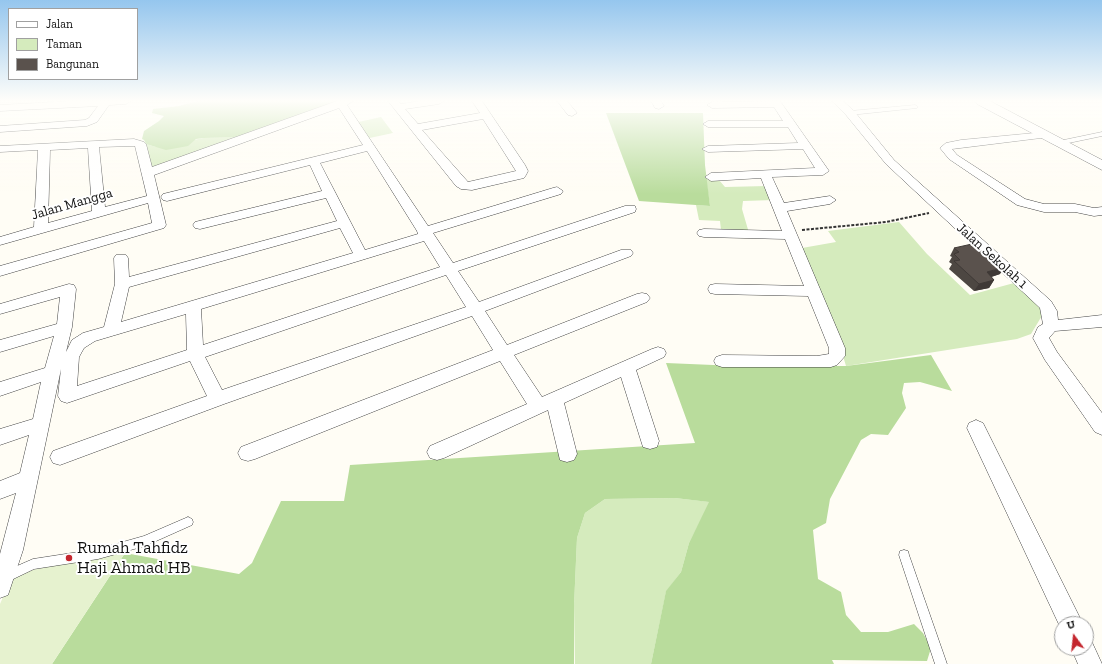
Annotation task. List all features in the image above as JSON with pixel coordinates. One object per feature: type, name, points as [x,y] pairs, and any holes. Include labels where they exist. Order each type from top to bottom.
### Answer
[{"type":"street","points":[[148,173],[261,132]]},
{"type":"street","points":[[361,132],[449,270],[505,352],[546,403],[567,454]]},
{"type":"street","points":[[418,132],[460,183],[465,186],[482,184],[520,174],[522,171],[497,132]]},
{"type":"street","points":[[711,177],[823,171],[796,132]]},
{"type":"street","name":"Jalan Sekolah 1","points":[[865,132],[890,162],[1046,305],[1049,311],[1051,326]]},
{"type":"street","points":[[1038,132],[1102,166]]},
{"type":"street","points":[[1045,136],[961,143],[946,148],[953,157],[1021,202],[1044,208],[1075,208],[1094,212],[1102,211]]},
{"type":"street","points":[[0,149],[134,142],[140,144],[148,173],[160,198],[159,225],[0,271]]},
{"type":"street","points":[[93,144],[99,213]]},
{"type":"street","points":[[708,149],[805,146]]},
{"type":"street","points":[[41,230],[44,147]]},
{"type":"street","name":"Jalan Mangga","points":[[0,241],[99,213],[370,147]]},
{"type":"street","points":[[313,160],[362,256]]},
{"type":"street","points":[[722,360],[831,361],[837,356],[837,348],[766,174]]},
{"type":"street","points":[[557,191],[362,256],[89,337],[78,344],[71,357],[67,396],[630,209]]},
{"type":"street","points":[[200,225],[330,193]]},
{"type":"street","points":[[779,208],[830,200]]},
{"type":"street","points":[[122,284],[345,223]]},
{"type":"street","points":[[704,233],[789,233]]},
{"type":"street","points":[[60,457],[218,399],[476,309],[626,253]]},
{"type":"street","points":[[111,330],[122,284],[121,258]]},
{"type":"street","points":[[0,309],[69,289],[64,327],[52,372],[29,479],[6,552],[1,583]]},
{"type":"street","points":[[715,289],[814,291]]},
{"type":"street","points":[[248,453],[642,298]]},
{"type":"street","points":[[192,307],[195,354],[218,399]]},
{"type":"street","points":[[1102,321],[1051,326],[1044,331],[1041,338],[1051,356],[1102,427]]},
{"type":"street","points":[[0,346],[64,327]]},
{"type":"street","points":[[437,452],[658,353]]},
{"type":"street","points":[[626,367],[650,441]]},
{"type":"street","points":[[0,389],[52,372]]},
{"type":"street","points":[[0,437],[41,424]]},
{"type":"street","points":[[976,428],[1067,616]]},
{"type":"street","points":[[0,490],[29,479]]},
{"type":"lane","points":[[1059,143],[1102,134]]},
{"type":"lane","points":[[1,583],[33,564],[98,554],[145,541],[188,522]]},
{"type":"lane","points":[[904,555],[942,664]]},
{"type":"path","points":[[789,233],[886,222],[942,211]]},
{"type":"green space","points":[[144,132],[258,132],[244,137],[196,139],[188,146],[166,150],[146,144],[142,139]]},
{"type":"green space","points":[[360,132],[393,133],[365,139]]},
{"type":"green space","points":[[613,132],[704,132],[705,165],[710,206],[639,201]]},
{"type":"green space","points":[[244,137],[153,170],[146,144],[156,147],[204,138]]},
{"type":"green space","points":[[706,179],[719,180],[725,187],[766,186],[773,200],[743,201],[742,209],[749,233],[721,230],[720,221],[699,220],[696,205],[710,206]]},
{"type":"green space","points":[[899,222],[927,254],[970,295],[1014,283],[1042,307],[1043,314],[1031,334],[1017,339],[846,366],[833,322],[802,248],[836,242],[828,231]]},
{"type":"green space","points":[[931,355],[952,391],[920,382],[904,383],[902,393],[906,408],[888,435],[871,434],[861,440],[830,499],[826,523],[813,530],[818,579],[841,592],[846,615],[861,632],[888,632],[914,624],[923,633],[931,648],[927,661],[832,660],[834,664],[651,664],[666,591],[681,572],[689,543],[709,502],[675,498],[605,499],[585,513],[577,538],[574,606],[574,664],[52,664],[125,553],[239,574],[252,563],[281,501],[344,501],[350,465],[695,443],[666,363],[737,366],[846,366]]},
{"type":"green space","points":[[675,498],[710,502],[689,543],[681,572],[666,592],[651,664],[575,664],[574,606],[577,538],[585,513],[605,499]]},
{"type":"green space","points":[[120,551],[125,553],[52,664],[0,664],[0,604],[10,581],[14,577],[28,571]]},
{"type":"building","points":[[972,244],[1005,267],[987,272],[994,280],[979,284],[954,261],[960,260],[954,254],[959,252],[954,248]]},
{"type":"place","name":"Rumah Tahfidz Haji Ahmad HB","points":[[69,558]]}]
